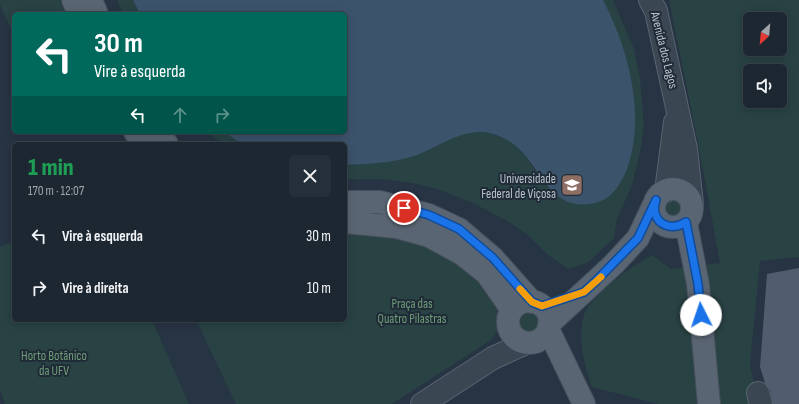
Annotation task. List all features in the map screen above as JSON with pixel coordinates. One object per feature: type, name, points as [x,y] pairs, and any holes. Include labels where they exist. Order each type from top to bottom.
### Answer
[{"type":"main road","points":[[73,0],[78,12]]},
{"type":"main road","points":[[91,0],[96,12]]},
{"type":"main road","points":[[689,213],[675,227],[663,224],[656,216],[655,205],[661,195],[677,190],[682,192],[690,199],[689,213],[698,284],[709,404]]},
{"type":"main road","points":[[533,323],[584,292],[614,264],[638,238],[661,195]]},
{"type":"main road","points":[[347,202],[380,202],[429,215],[459,229],[493,258],[533,323],[574,383],[584,404]]},
{"type":"main road","points":[[347,222],[396,227],[429,236],[462,254],[487,274],[533,323]]},
{"type":"main road","points":[[638,238],[663,224]]},
{"type":"street","name":"Avenida dos Lagos","points":[[650,0],[656,11],[677,101],[686,149],[689,213]]},
{"type":"street","name":"Avenida dos Lagos","points":[[661,195],[677,101]]},
{"type":"street","points":[[422,404],[493,358],[533,323]]},
{"type":"green space","points":[[0,0],[60,0],[65,12],[12,12],[12,32],[0,5]]},
{"type":"green space","points":[[117,0],[133,0],[139,12],[122,12]]},
{"type":"green space","points":[[603,0],[613,0],[634,49],[640,79],[644,126],[641,148],[632,185],[617,219],[614,238],[589,262],[568,269],[548,255],[529,236],[509,222],[473,203],[437,189],[412,183],[384,179],[347,179],[347,165],[380,162],[422,153],[455,137],[476,132],[499,136],[513,143],[524,153],[535,171],[632,83],[625,55]]},
{"type":"green space","points":[[669,0],[799,0],[799,257],[760,261],[750,364],[758,404],[658,404],[592,387],[582,352],[582,324],[584,315],[588,308],[603,290],[635,265],[652,255],[671,269],[720,263],[695,127]]},
{"type":"green space","points":[[209,134],[227,134],[239,142],[220,142]]},
{"type":"green space","points":[[669,199],[677,199],[683,205],[683,213],[677,219],[669,219],[663,213],[663,205]]},
{"type":"green space","name":"Praça das Quatro Pilastras","points":[[347,231],[385,234],[439,249],[474,272],[497,307],[500,320],[497,332],[491,340],[392,404],[236,404],[197,322],[347,322]]},
{"type":"green space","name":"Horto Botânico da UFV","points":[[12,242],[12,322],[153,322],[189,404],[5,404],[0,389],[0,247]]},
{"type":"green space","points":[[537,307],[545,315],[541,336],[536,339],[519,338],[512,327],[516,312],[519,308]]},
{"type":"water","points":[[133,0],[603,0],[620,40],[632,83],[635,105],[635,127],[627,169],[619,185],[606,198],[595,203],[581,204],[570,203],[560,198],[552,191],[520,150],[505,139],[488,133],[473,132],[465,134],[408,158],[381,163],[354,165],[347,165],[347,142],[239,142],[227,134],[347,134],[347,12],[139,12]]},
{"type":"building","points":[[799,268],[799,404],[773,404],[770,390],[765,383],[760,367],[767,274]]},
{"type":"slow traffic","points":[[520,289],[532,302],[542,306],[584,292],[601,277]]},
{"type":"place","name":"Universidade Federal de Viçosa","points":[[572,185]]},
{"type":"route","points":[[404,208],[429,215],[459,229],[493,258],[532,302],[542,306],[584,292],[596,281],[638,238],[656,200],[656,216],[663,224],[669,227],[675,227],[681,226],[686,222],[698,284],[701,315]]}]
